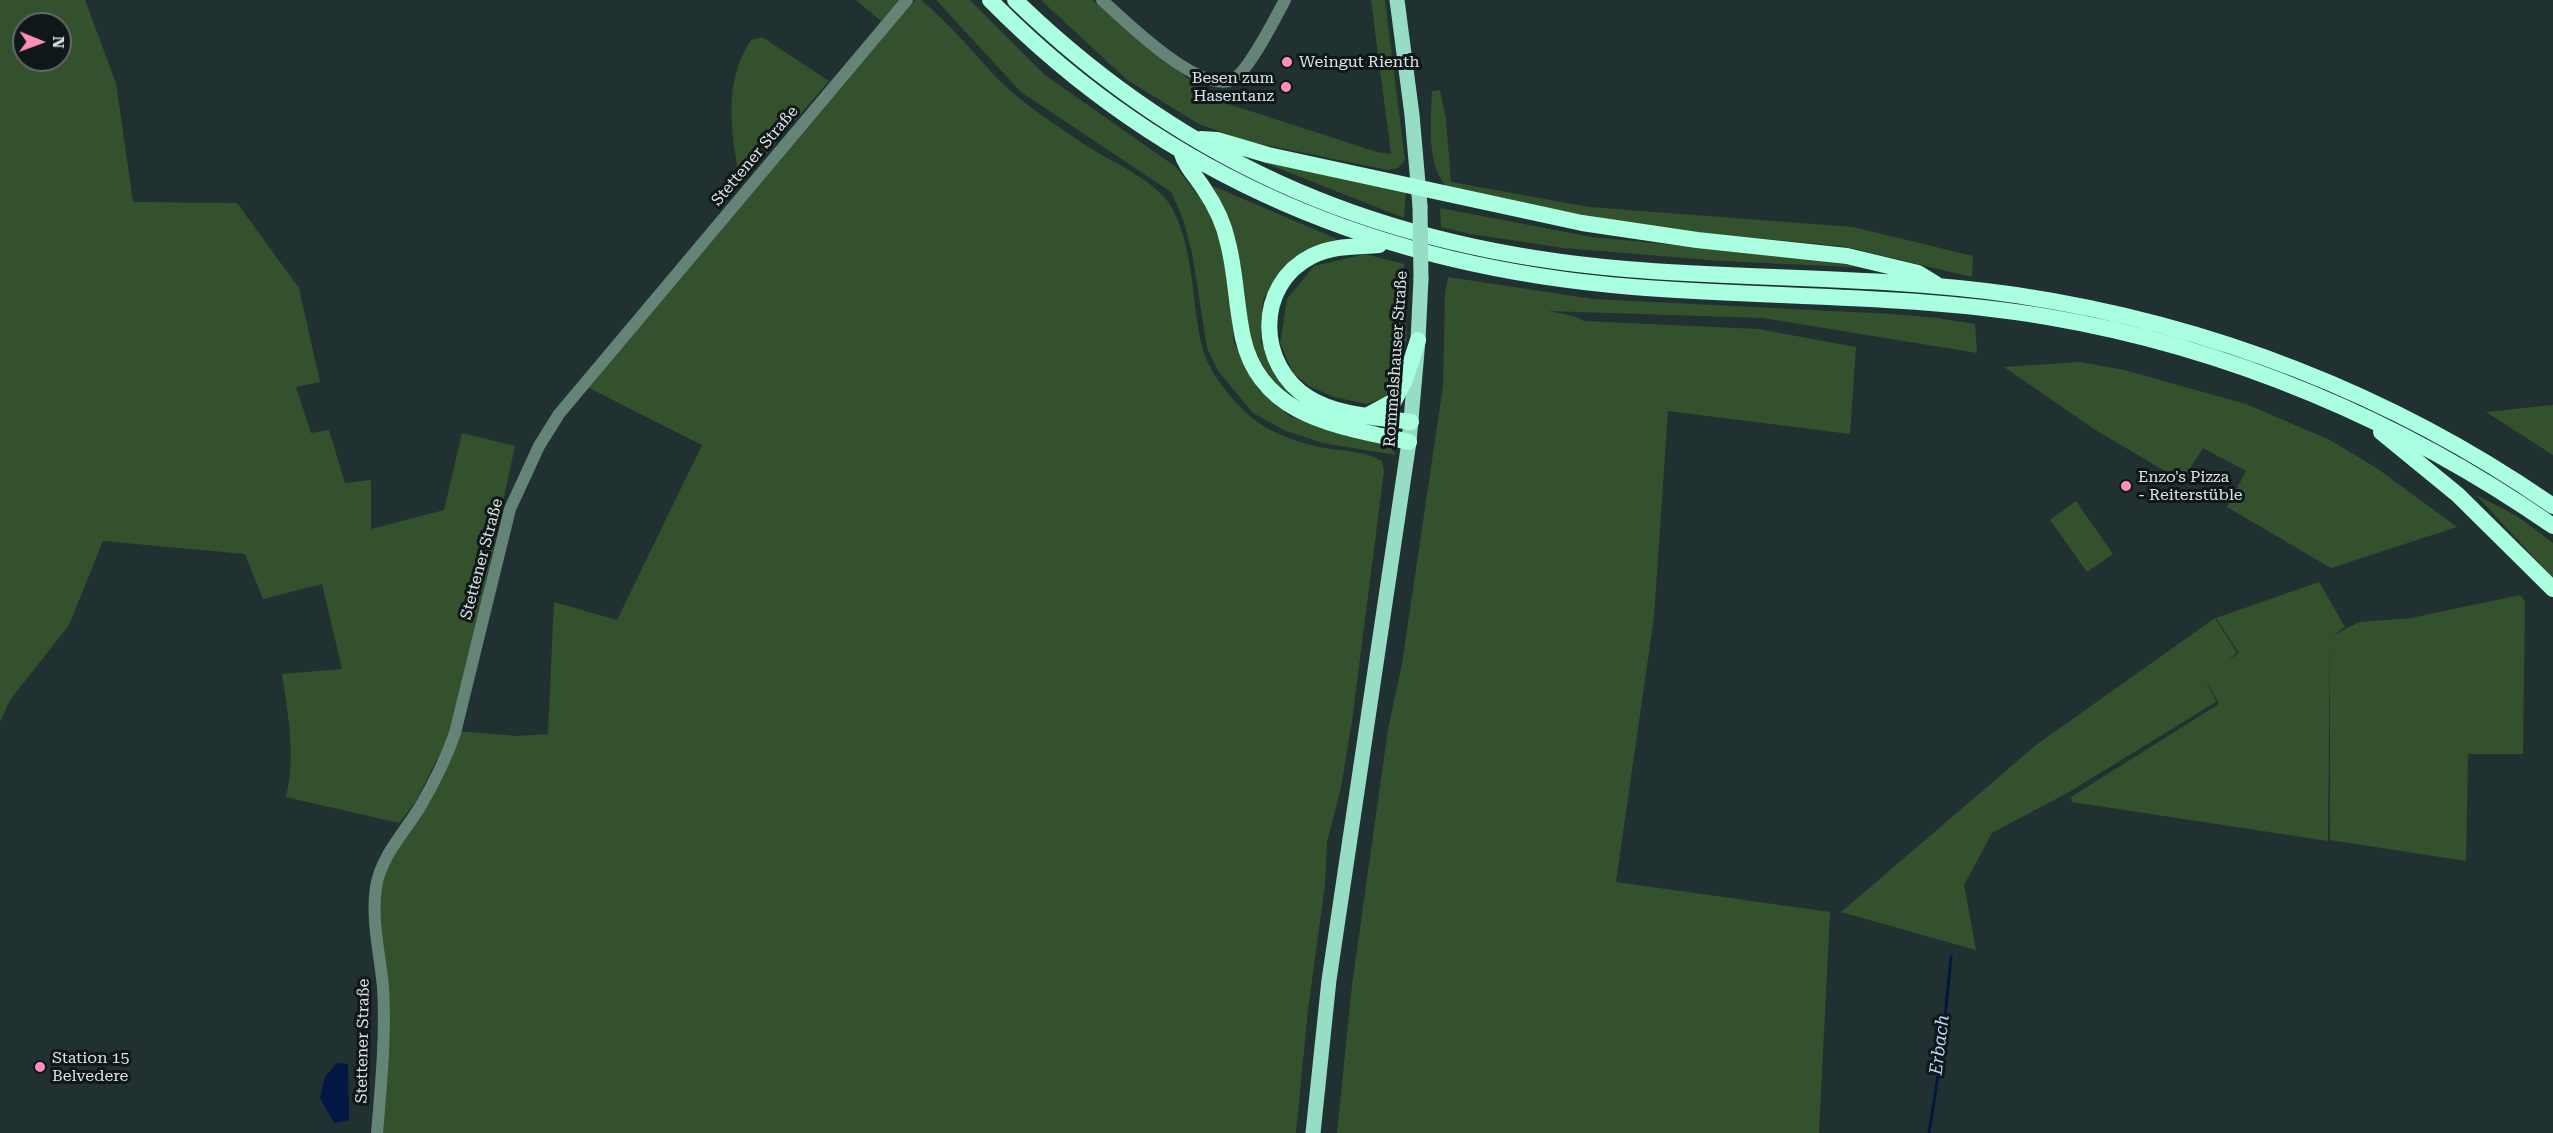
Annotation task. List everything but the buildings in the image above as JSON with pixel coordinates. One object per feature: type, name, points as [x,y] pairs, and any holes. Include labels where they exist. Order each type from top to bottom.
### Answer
[{"type":"highway","points":[[990,0],[1059,64],[1110,103],[1181,151],[1286,206],[1336,226],[1392,244],[1477,266],[1578,282],[1660,289],[1908,301],[2055,318],[2144,337],[2232,363],[2310,392],[2357,413],[2457,465],[2553,526]]},
{"type":"highway","points":[[1015,0],[1095,71],[1193,139],[1265,177],[1342,210],[1409,232],[1491,252],[1629,269],[1939,286],[2024,296],[2121,314],[2254,352],[2328,381],[2404,416],[2500,470],[2553,506]]},
{"type":"highway","points":[[1193,139],[1217,140],[1268,155],[1418,186],[1529,213],[1641,233],[1847,256],[1918,273],[1939,286]]},
{"type":"highway","points":[[1181,151],[1185,165],[1218,212],[1228,242],[1243,337],[1250,361],[1264,383],[1286,404],[1310,417],[1409,442]]},
{"type":"highway","points":[[1392,244],[1335,247],[1310,257],[1296,267],[1284,280],[1270,312],[1269,332],[1272,354],[1281,371],[1295,388],[1311,400],[1340,410],[1411,422]]},
{"type":"highway","points":[[1368,415],[1394,401],[1405,380],[1418,340]]},
{"type":"highway","points":[[2357,413],[2458,495],[2553,589]]},
{"type":"main road","name":"Rommelshauser Straße","points":[[1313,1133],[1329,980],[1409,442],[1418,340],[1421,279],[1420,206],[1398,0]]},
{"type":"main road","points":[[1408,0],[1408,82]]},
{"type":"street","name":"Stettener Straße","points":[[377,1133],[383,1005],[375,922],[376,886],[381,869],[392,848],[418,810],[448,753],[461,711],[510,509],[526,472],[560,414],[907,0]]},
{"type":"street","points":[[1102,0],[1161,51],[1192,72],[1216,83],[1232,80],[1245,70],[1285,0]]},
{"type":"green space","points":[[0,0],[85,0],[116,83],[133,202],[237,203],[299,288],[320,382],[296,387],[311,433],[329,430],[345,483],[371,480],[371,529],[444,510],[462,433],[515,446],[451,732],[415,803],[399,823],[286,797],[291,751],[282,674],[342,669],[322,584],[263,599],[245,554],[103,541],[69,625],[10,700],[0,722]]},
{"type":"green space","points":[[856,0],[900,0],[881,21]]},
{"type":"green space","points":[[916,0],[921,0],[942,19],[1017,96],[1084,144],[1145,180],[1165,198],[1172,208],[1185,242],[1199,332],[1206,359],[1222,386],[1243,409],[1265,427],[1296,441],[1362,453],[1382,461],[1384,471],[1352,721],[1341,788],[1327,842],[1325,885],[1308,1010],[1296,1133],[380,1133],[379,919],[382,873],[459,731],[517,736],[548,734],[554,602],[617,620],[702,445],[585,386],[890,23]]},
{"type":"green space","points":[[936,0],[970,0],[1045,75],[1176,167],[1210,211],[1226,258],[1234,343],[1259,390],[1291,417],[1389,444],[1396,455],[1323,443],[1286,431],[1253,413],[1218,371],[1207,348],[1192,253],[1183,219],[1171,192],[1021,92]]},
{"type":"green space","points":[[1041,0],[1092,0],[1213,99],[1377,152],[1391,154],[1371,0],[1385,0],[1405,160],[1398,168],[1388,170],[1246,141],[1199,124],[1127,80]]},
{"type":"green space","points":[[762,37],[829,81],[744,180],[739,176],[734,141],[733,89],[742,56],[751,40]]},
{"type":"green space","points":[[1440,90],[1446,119],[1451,182],[1589,207],[1853,227],[1973,256],[1972,277],[1842,246],[1711,234],[1606,219],[1508,201],[1446,186],[1435,166],[1431,141],[1432,91]]},
{"type":"green space","points":[[1260,161],[1406,192],[1404,218]]},
{"type":"green space","points":[[1213,186],[1337,239],[1293,258],[1263,299],[1261,341],[1282,383],[1398,429],[1321,414],[1275,386],[1251,345],[1236,245]]},
{"type":"green space","points":[[1440,208],[1592,237],[1747,252],[1872,268],[1722,261],[1564,248],[1470,234],[1441,227]]},
{"type":"green space","points":[[1365,254],[1404,264],[1407,339],[1387,397],[1366,404],[1334,397],[1309,386],[1293,373],[1280,343],[1287,299],[1314,266]]},
{"type":"green space","points":[[1448,277],[1593,299],[1893,314],[1975,324],[1977,353],[1763,318],[1548,311],[1573,316],[1584,321],[1758,329],[1856,347],[1850,434],[1668,411],[1654,617],[1616,882],[1830,912],[1819,1133],[1337,1133],[1352,985],[1388,729],[1402,664],[1443,386],[1445,293]]},
{"type":"green space","points":[[2080,362],[2124,370],[2246,404],[2330,440],[2378,469],[2457,527],[2331,568],[2227,507],[2246,471],[2203,448],[2182,481],[2097,431],[2004,367]]},
{"type":"green space","points":[[2553,405],[2553,455],[2486,412]]},
{"type":"green space","points":[[2476,495],[2517,516],[2553,543],[2553,578]]},
{"type":"green space","points":[[2076,501],[2113,554],[2087,572],[2050,520]]},
{"type":"green space","points":[[2319,582],[2345,627],[2332,636],[2359,622],[2411,618],[2520,595],[2525,601],[2523,754],[2468,754],[2466,861],[2330,840],[2330,636],[2328,841],[2072,802],[2071,797],[2219,704],[2205,678],[2216,702],[2069,792],[1992,833],[1964,885],[1976,950],[1841,912],[2036,745],[2215,618],[2237,653],[2225,663],[2239,653],[2216,618]]},
{"type":"water","points":[[337,1063],[348,1064],[349,1120],[334,1123],[320,1098],[325,1077]]},
{"type":"waterway","name":"Erbach","points":[[1929,1133],[1941,1057],[1951,957]]},
{"type":"place","name":"Weingut Rienth","points":[[1287,62]]},
{"type":"place","name":"Besen zum Hasentanz","points":[[1286,87]]},
{"type":"place","name":"Enzo's Pizza - Reiterstüble","points":[[2126,486]]},
{"type":"place","name":"Station 15 Belvedere","points":[[40,1067]]}]
